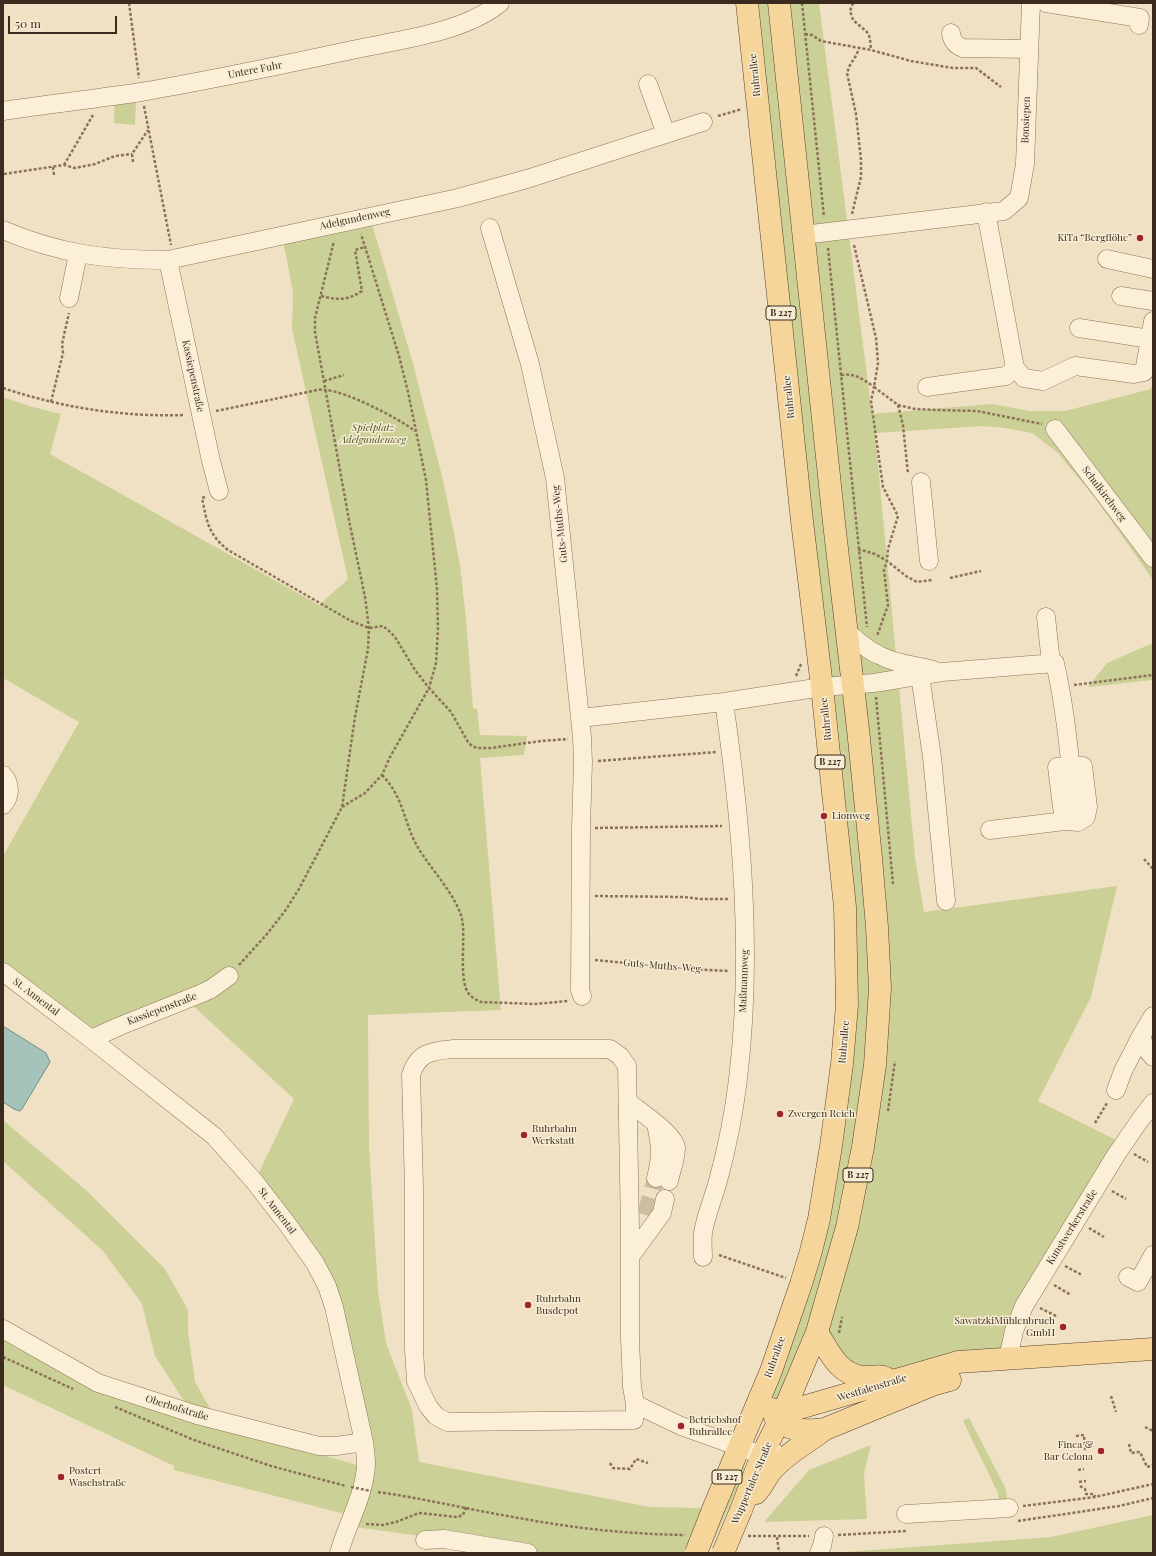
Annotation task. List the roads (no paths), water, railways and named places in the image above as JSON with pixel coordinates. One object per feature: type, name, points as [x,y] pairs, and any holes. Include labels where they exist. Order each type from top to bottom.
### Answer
[{"type":"main road","name":"Ruhrallee","points":[[741,1442],[771,1371],[801,1284],[819,1219],[826,1182],[835,1116],[848,1006],[845,907],[747,3]]},
{"type":"main road","name":"B 227","points":[[779,3],[869,835],[877,927],[880,988],[876,1065],[863,1146],[847,1227],[817,1332],[779,1417]]},
{"type":"main road","points":[[817,1332],[835,1362],[851,1374],[865,1377],[881,1376],[892,1381]]},
{"type":"main road","name":"Westfalenstraße","points":[[741,1442],[779,1417],[892,1381],[958,1362],[1153,1349]]},
{"type":"main road","name":"Westfalenstraße","points":[[779,1417],[794,1430],[812,1431],[825,1429],[932,1385],[982,1371],[1008,1359]]},
{"type":"main road","points":[[771,1371],[769,1389],[771,1405],[779,1417]]},
{"type":"main road","name":"Wuppertaler Straße","points":[[722,1553],[779,1417]]},
{"type":"main road","points":[[740,1510],[762,1488],[771,1471],[793,1451],[825,1429]]},
{"type":"main road","name":"B 227","points":[[692,1544],[714,1507],[741,1442]]},
{"type":"street","name":"Untere Fuhr","points":[[3,111],[141,92],[272,67],[421,35],[455,26],[478,17],[500,3]]},
{"type":"street","name":"Bonsiepen","points":[[803,235],[1004,211],[1019,198],[1024,164],[1031,3]]},
{"type":"street","points":[[1046,3],[1140,18],[1139,25]]},
{"type":"street","points":[[951,33],[956,45],[963,48],[1029,49]]},
{"type":"street","points":[[648,84],[666,134]]},
{"type":"street","name":"Adelgundenweg","points":[[3,231],[29,241],[78,254],[133,260],[168,260],[458,198],[527,179],[702,122]]},
{"type":"street","points":[[986,212],[992,245],[1003,343],[1016,368],[1024,378],[1043,381],[1075,366],[1134,374],[1144,372],[1153,321]]},
{"type":"street","name":"Guts-Muths-Weg","points":[[490,228],[530,364],[555,478],[582,737],[583,762],[580,959],[580,990],[582,996]]},
{"type":"street","points":[[69,298],[78,254]]},
{"type":"street","points":[[1107,259],[1153,269]]},
{"type":"street","name":"Kassiepenstraße","points":[[168,260],[210,461],[219,491]]},
{"type":"street","points":[[1121,296],[1153,301]]},
{"type":"street","points":[[1079,328],[1150,339]]},
{"type":"street","points":[[927,387],[1006,376],[1016,368]]},
{"type":"street","name":"Schulkirchweg","points":[[1055,429],[1153,558]]},
{"type":"street","points":[[921,482],[929,562]]},
{"type":"street","points":[[990,830],[1070,815],[1071,767],[1060,686],[1053,663],[1046,617]]},
{"type":"street","points":[[846,631],[868,650],[879,656],[942,672]]},
{"type":"street","points":[[580,718],[724,702],[822,687],[853,686],[942,672],[1053,663]]},
{"type":"street","points":[[920,676],[932,757],[946,901]]},
{"type":"street","name":"Maßmannweg","points":[[703,1257],[703,1232],[718,1179],[732,1119],[742,1041],[745,971],[745,898],[731,751],[724,702]]},
{"type":"street","points":[[3,774],[8,782],[9,791],[7,799],[3,805]]},
{"type":"street","name":"St. Annental","points":[[3,972],[92,1039],[214,1136],[254,1181],[315,1263],[327,1286],[334,1307],[364,1442],[366,1463],[364,1477],[339,1553]]},
{"type":"street","name":"Kassiepenstraße","points":[[92,1039],[211,989],[229,976]]},
{"type":"street","points":[[1116,1090],[1123,1071],[1153,1016]]},
{"type":"street","points":[[1141,1036],[1145,1048],[1153,1057]]},
{"type":"street","points":[[453,1049],[610,1049],[620,1056],[627,1066],[630,1257],[630,1354],[634,1420],[447,1422],[436,1416],[425,1400],[416,1381],[414,1350],[414,1188],[411,1075],[414,1066],[419,1059],[427,1053],[453,1049]]},
{"type":"street","points":[[628,1102],[668,1133],[674,1140],[676,1149],[663,1179]]},
{"type":"street","name":"Kunstwerkerstraße","points":[[1008,1359],[1014,1331],[1024,1306],[1116,1155],[1153,1103]]},
{"type":"street","points":[[630,1257],[662,1213],[665,1198]]},
{"type":"street","points":[[642,1242],[646,1215]]},
{"type":"street","points":[[1133,1279],[1153,1255]]},
{"type":"street","name":"Oberhofstraße","points":[[3,1328],[98,1383],[197,1415],[319,1446],[336,1446],[364,1442]]},
{"type":"street","points":[[634,1404],[668,1420],[741,1442],[762,1455],[793,1451]]},
{"type":"street","points":[[906,1514],[1009,1508]]},
{"type":"street","points":[[425,1540],[444,1539],[528,1553]]},
{"type":"water","points":[[3,1026],[46,1053],[50,1062],[20,1111],[3,1102]]},
{"type":"tunnel","points":[[646,1215],[656,1178]]},
{"type":"place","name":"KiTa “Bergflöhe”","points":[[1140,238]]},
{"type":"place","name":"Lionweg","points":[[824,816]]},
{"type":"place","name":"Zwergen Reich","points":[[780,1114]]},
{"type":"place","name":"Ruhrbahn Werkstatt","points":[[524,1135]]},
{"type":"place","name":"Ruhrbahn Busdepot","points":[[528,1305]]},
{"type":"place","name":"SawatzkiMühlenbruch GmbH","points":[[1063,1327]]},
{"type":"place","name":"Betriebshof Ruhrallee","points":[[681,1426]]},
{"type":"place","name":"Finca & Bar Celona","points":[[1101,1451]]},
{"type":"place","name":"Postert Waschstraße","points":[[61,1477]]},
{"type":"park label","name":"Spielplatz Adelgundenweg","points":[[373,434]]}]
